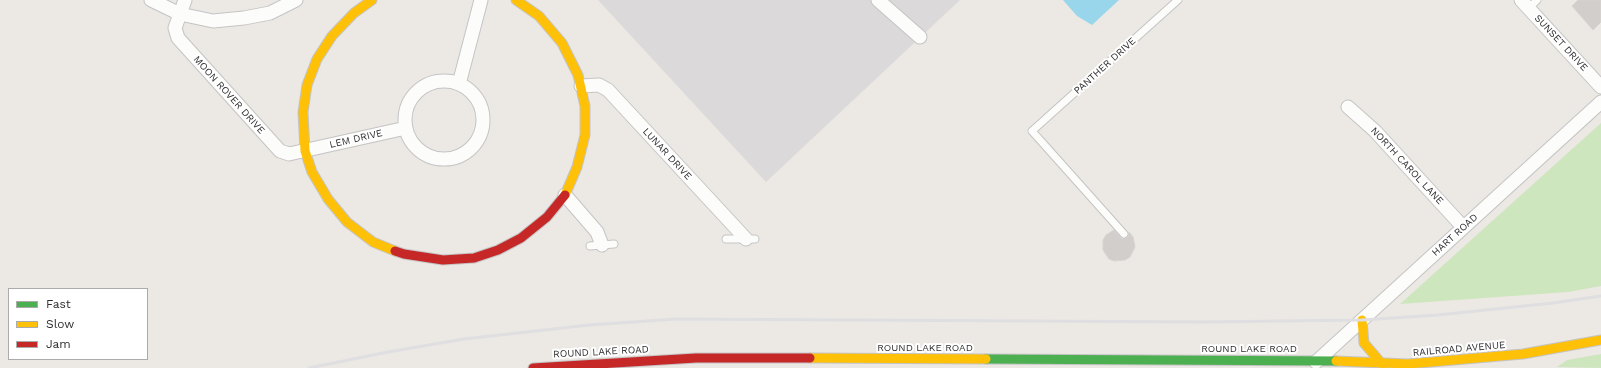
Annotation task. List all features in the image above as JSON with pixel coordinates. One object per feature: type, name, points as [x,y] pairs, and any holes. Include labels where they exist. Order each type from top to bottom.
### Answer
[{"type":"main road","points":[[372,0],[354,13],[332,36],[317,59],[307,85],[304,106],[305,151],[312,172],[328,199],[347,222],[373,242],[404,254],[443,260],[474,258],[498,250],[521,238],[547,217],[565,195],[577,167],[585,135],[585,106],[578,75],[562,43],[539,16],[516,0]]},
{"type":"main road","points":[[1362,320],[1364,343],[1382,364]]},
{"type":"main road","name":"RAILROAD AVENUE","points":[[1314,364],[1408,364],[1523,354],[1601,340]]},
{"type":"main road","name":"ROUND LAKE ROAD","points":[[533,368],[696,358],[1226,360],[1314,364]]},
{"type":"main road","points":[[1226,360],[1246,368]]},
{"type":"street","points":[[151,0],[180,14],[213,21],[244,18],[270,13],[296,0]]},
{"type":"street","points":[[180,14],[185,0]]},
{"type":"street","points":[[459,84],[481,0]]},
{"type":"street","points":[[878,0],[920,37]]},
{"type":"street","name":"SUNSET DRIVE","points":[[1529,3],[1601,86]]},
{"type":"street","name":"MOON ROVER DRIVE","points":[[180,14],[175,28],[178,38],[188,50],[280,150],[290,154],[305,151]]},
{"type":"street","points":[[447,81],[459,84],[470,91],[479,101],[483,114],[483,127],[478,140],[470,150],[458,157],[445,159],[432,157],[420,151],[411,140],[406,128],[406,116],[409,105],[415,95],[424,87],[435,82],[447,81]]},
{"type":"street","name":"LUNAR DRIVE","points":[[581,86],[599,85],[608,90],[750,239]]},
{"type":"street","name":"HART ROAD","points":[[1314,364],[1601,102]]},
{"type":"street","name":"NORTH CAROL LANE","points":[[1348,107],[1380,136],[1463,227]]},
{"type":"street","name":"LEM DRIVE","points":[[305,151],[406,128]]},
{"type":"street","points":[[565,195],[597,232],[602,245]]},
{"type":"lane","name":"PANTHER DRIVE","points":[[1124,234],[1032,131],[1178,0]]},
{"type":"lane","points":[[726,239],[750,239]]},
{"type":"shaded area","points":[[598,0],[960,0],[766,182]]},
{"type":"green space","points":[[1601,123],[1601,286],[1568,292],[1400,304]]},
{"type":"green space","points":[[1601,354],[1601,368],[1557,367],[1567,360]]},
{"type":"water","points":[[1063,0],[1119,0],[1092,25],[1077,16]]},
{"type":"building","points":[[1578,0],[1601,0],[1601,22],[1593,30],[1572,6]]},
{"type":"building","points":[[1114,230],[1122,239],[1128,237],[1129,232],[1133,237],[1135,247],[1130,257],[1125,260],[1114,261],[1109,259],[1103,250],[1103,240],[1106,235]]},
{"type":"railway","points":[[309,368],[464,339],[589,325],[677,319],[1203,322],[1362,320],[1438,315],[1553,303],[1601,296]]},
{"type":"traffic: fast","points":[[986,359],[1336,361]]},
{"type":"traffic: slow","points":[[372,0],[354,13],[332,36],[317,59],[307,85],[303,112],[305,151],[312,172],[328,199],[347,222],[373,242],[395,251]]},
{"type":"traffic: slow","points":[[516,0],[539,16],[562,43],[578,75],[585,106],[585,135],[577,167],[565,195]]},
{"type":"traffic: slow","points":[[1362,320],[1364,343],[1382,364]]},
{"type":"traffic: slow","points":[[1336,361],[1408,364],[1523,354],[1601,340]]},
{"type":"traffic: slow","points":[[810,358],[986,359]]},
{"type":"traffic: jam","points":[[395,251],[404,254],[443,260],[474,258],[498,250],[521,238],[547,217],[565,195]]},
{"type":"traffic: jam","points":[[533,368],[696,358],[810,358]]}]
